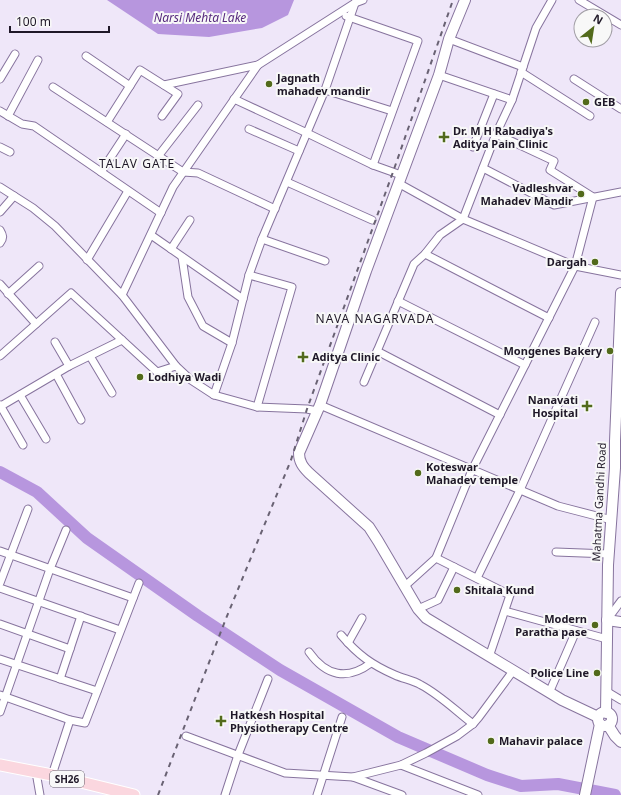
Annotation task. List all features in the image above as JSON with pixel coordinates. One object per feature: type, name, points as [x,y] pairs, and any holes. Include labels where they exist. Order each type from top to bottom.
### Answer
[{"type":"main road","points":[[464,0],[449,39],[439,75],[366,271],[318,408],[299,454],[299,460],[309,473],[369,527],[418,609],[426,618],[512,672],[562,700],[604,721],[621,742]]},
{"type":"main road","name":"Mahatma Gandhi Road","points":[[592,795],[596,762],[604,721],[606,691],[609,554],[618,469],[621,293]]},
{"type":"main road","points":[[607,620],[621,622]]},
{"type":"main road","name":"Mahatma Gandhi Road","points":[[585,795],[596,762]]},
{"type":"main road","name":"SH26","points":[[0,765],[52,775],[134,795]]},
{"type":"main road","name":"SH26","points":[[0,771],[37,778],[105,795]]},
{"type":"street","points":[[164,84],[258,65],[363,0]]},
{"type":"street","points":[[364,382],[414,264],[425,254],[440,235],[463,219],[496,134],[512,100],[536,28],[552,0]]},
{"type":"street","points":[[579,0],[621,25]]},
{"type":"street","points":[[214,395],[232,343],[249,275],[262,239],[325,90],[355,4]]},
{"type":"street","points":[[340,13],[418,41],[373,165]]},
{"type":"street","points":[[449,39],[522,70],[590,116]]},
{"type":"street","points":[[1,76],[15,54]]},
{"type":"street","points":[[86,56],[130,86]]},
{"type":"street","points":[[8,116],[38,60]]},
{"type":"street","points":[[122,295],[173,187],[258,65]]},
{"type":"street","points":[[107,122],[140,70],[178,94],[162,116]]},
{"type":"street","points":[[439,75],[512,100]]},
{"type":"street","points":[[574,79],[621,109]]},
{"type":"street","points":[[53,87],[183,172],[198,173],[275,209]]},
{"type":"street","points":[[325,90],[392,111]]},
{"type":"street","points":[[472,147],[494,94]]},
{"type":"street","points":[[234,99],[400,179],[463,219],[575,266],[621,275]]},
{"type":"street","points":[[159,156],[198,105]]},
{"type":"street","points":[[0,111],[22,124],[34,126],[161,213]]},
{"type":"street","points":[[249,129],[299,151]]},
{"type":"street","points":[[101,172],[126,134]]},
{"type":"street","points":[[496,134],[554,161],[550,170],[593,197]]},
{"type":"street","points":[[0,147],[10,152]]},
{"type":"street","points":[[483,168],[554,205],[621,192]]},
{"type":"street","points":[[287,182],[372,220]]},
{"type":"street","points":[[0,187],[33,208],[55,226],[122,295],[176,366],[191,380],[214,395],[257,407],[318,408],[558,506],[612,520]]},
{"type":"street","points":[[87,260],[128,190]]},
{"type":"street","points":[[0,212],[14,196]]},
{"type":"street","points":[[405,586],[436,558],[472,470],[575,266],[593,197]]},
{"type":"street","points":[[171,249],[190,220]]},
{"type":"street","points":[[0,230],[3,235],[0,242]]},
{"type":"street","points":[[151,235],[243,299]]},
{"type":"street","points":[[262,239],[326,261]]},
{"type":"street","points":[[425,254],[549,318]]},
{"type":"street","points":[[182,257],[188,296],[203,326],[232,343]]},
{"type":"street","points":[[8,294],[39,266]]},
{"type":"street","points":[[249,275],[292,287],[257,407]]},
{"type":"street","points":[[0,284],[36,324]]},
{"type":"street","points":[[0,356],[71,293],[157,372],[176,366]]},
{"type":"street","points":[[398,301],[525,365]]},
{"type":"street","points":[[477,578],[520,490],[595,322]]},
{"type":"street","points":[[23,445],[0,406],[69,366],[122,340]]},
{"type":"street","points":[[55,342],[69,366]]},
{"type":"street","points":[[377,350],[500,415]]},
{"type":"street","points":[[90,356],[112,393]]},
{"type":"street","points":[[56,374],[81,420]]},
{"type":"street","points":[[20,395],[46,439]]},
{"type":"street","points":[[0,583],[28,509]]},
{"type":"street","points":[[0,712],[3,696],[17,665],[50,569],[66,530]]},
{"type":"street","points":[[0,551],[133,598]]},
{"type":"street","points":[[556,552],[609,554]]},
{"type":"street","points":[[436,558],[510,595],[489,657]]},
{"type":"street","points":[[418,609],[438,600],[454,567]]},
{"type":"street","points":[[3,696],[70,720],[85,723],[139,583]]},
{"type":"street","points":[[0,588],[120,630]]},
{"type":"street","points":[[607,620],[621,600]]},
{"type":"street","points":[[505,611],[607,639]]},
{"type":"street","points":[[60,679],[81,616]]},
{"type":"street","points":[[348,643],[362,618]]},
{"type":"street","points":[[0,624],[70,649]]},
{"type":"street","points":[[550,693],[576,631]]},
{"type":"street","points":[[341,636],[360,655],[371,663],[427,688],[473,724]]},
{"type":"street","points":[[309,652],[318,663],[338,674],[358,671],[371,663]]},
{"type":"street","points":[[0,659],[97,690]]},
{"type":"street","points":[[353,777],[401,765],[457,736],[479,718],[512,672]]},
{"type":"street","points":[[225,795],[238,755],[268,679]]},
{"type":"street","points":[[606,691],[621,700]]},
{"type":"street","points":[[317,795],[342,717]]},
{"type":"street","points":[[52,775],[70,720]]},
{"type":"street","points":[[186,736],[285,773],[353,777],[402,795]]},
{"type":"street","points":[[401,765],[478,795]]},
{"type":"street","points":[[37,778],[40,795]]},
{"type":"water","name":"Narsi Mehta Lake","points":[[107,0],[294,0],[288,15],[262,28],[209,37],[158,34]]},
{"type":"waterway","points":[[0,472],[37,492],[87,538],[198,616],[280,670],[398,737],[487,775],[521,786],[558,784],[615,795]]},
{"type":"railway","points":[[158,795],[225,621],[291,460],[307,409],[393,172],[453,0]]},
{"type":"place","name":"Jagnath mahadev mandir","points":[[269,84]]},
{"type":"place","name":"GEB","points":[[586,102]]},
{"type":"place","name":"Dr. M H Rabadiya's Aditya Pain Clinic","points":[[444,137]]},
{"type":"place","name":"Vadleshvar Mahadev Mandir","points":[[581,194]]},
{"type":"place","name":"Dargah","points":[[595,262]]},
{"type":"place","name":"Mongenes Bakery","points":[[610,351]]},
{"type":"place","name":"Aditya Clinic","points":[[303,357]]},
{"type":"place","name":"Lodhiya Wadi","points":[[140,377]]},
{"type":"place","name":"Nanavati Hospital","points":[[587,406]]},
{"type":"place","name":"Koteswar Mahadev temple","points":[[418,473]]},
{"type":"place","name":"Shitala Kund","points":[[457,590]]},
{"type":"place","name":"Modern Paratha pase","points":[[595,625]]},
{"type":"place","name":"Police Line","points":[[597,673]]},
{"type":"place","name":"Hatkesh Hospital Physiotherapy Centre","points":[[221,721]]},
{"type":"place","name":"Mahavir palace","points":[[491,741]]},
{"type":"district","name":"TALAV GATE","points":[[137,164]]},
{"type":"district","name":"NAVA NAGARVADA","points":[[375,319]]}]
